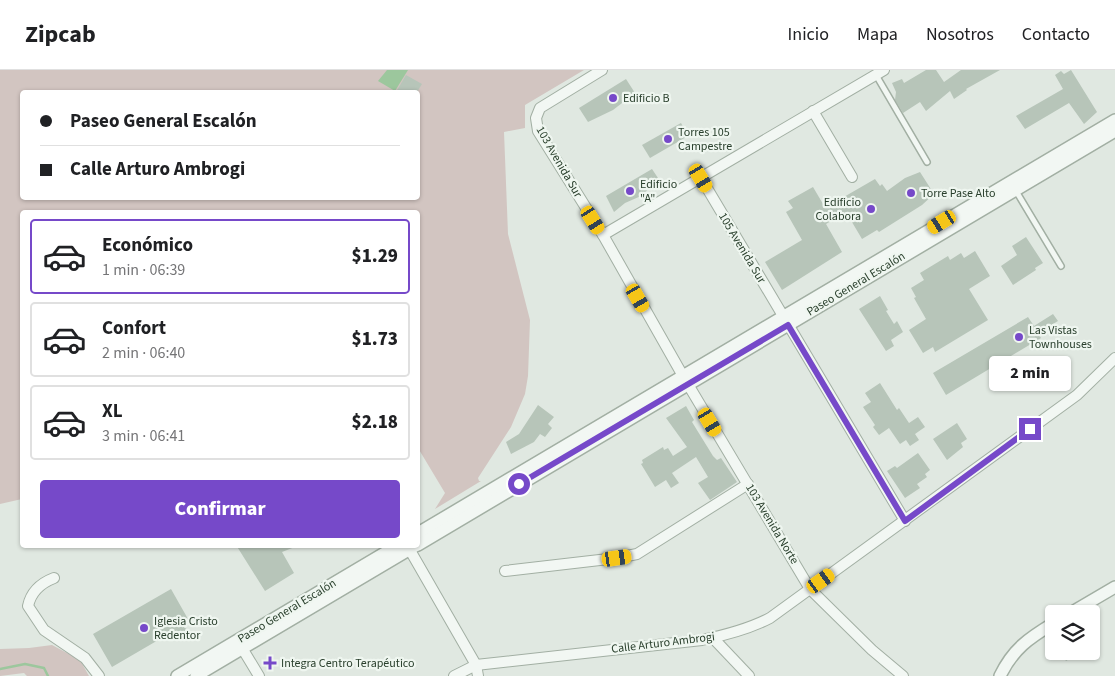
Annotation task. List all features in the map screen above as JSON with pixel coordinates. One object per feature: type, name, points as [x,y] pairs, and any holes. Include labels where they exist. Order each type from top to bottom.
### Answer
[{"type":"street","name":"103 Avenida Sur","points":[[602,70],[540,108],[536,115],[536,127],[603,235],[685,380]]},
{"type":"street","points":[[603,235],[880,72]]},
{"type":"street","points":[[813,111],[852,177]]},
{"type":"street","name":"Paseo General Escalón","points":[[420,532],[785,321],[1012,186],[1115,120]]},
{"type":"street","name":"Paseo General Escalón","points":[[1012,186],[1115,131]]},
{"type":"street","name":"105 Avenida Sur","points":[[701,178],[905,521]]},
{"type":"street","name":"Calle Arturo Ambrogi","points":[[454,676],[476,665],[713,638],[759,624],[905,521],[1077,395],[1115,358]]},
{"type":"street","name":"Paseo General Escalón","points":[[420,542],[685,380]]},
{"type":"street","name":"103 Avenida Norte","points":[[685,380],[810,589],[872,650],[903,676]]},
{"type":"street","points":[[505,571],[637,554],[748,484]]},
{"type":"street","name":"Paseo General Escalón","points":[[196,676],[240,644],[393,548]]},
{"type":"street","name":"Paseo General Escalón","points":[[177,676],[240,644],[409,548]]},
{"type":"street","points":[[414,548],[476,665],[478,676]]},
{"type":"street","points":[[54,578],[45,582],[32,595],[28,606],[44,630],[86,658],[98,676]]},
{"type":"street","points":[[1085,605],[1115,587]]},
{"type":"street","points":[[1000,676],[1020,646],[1045,628]]},
{"type":"street","points":[[713,638],[749,676]]},
{"type":"street","points":[[240,644],[259,676]]},
{"type":"lane","points":[[880,72],[927,162]]},
{"type":"lane","points":[[1012,186],[1061,266]]},
{"type":"shaded area","points":[[0,70],[584,70],[525,105],[525,128],[504,132],[508,234],[530,320],[528,376],[525,394],[511,427],[478,478],[481,481],[435,509],[445,493],[420,451],[420,210],[20,210],[20,499],[0,504]]},
{"type":"shaded area","points":[[387,70],[408,70],[396,90],[378,81]]},
{"type":"shaded area","points":[[52,645],[80,660],[89,676],[27,676],[24,673],[0,676],[0,649]]},
{"type":"building","points":[[926,70],[936,70],[944,82],[961,70],[1000,70],[966,89],[954,99],[950,91],[926,111],[920,102],[903,113],[895,100],[896,92],[892,83],[902,79],[904,83]]},
{"type":"building","points":[[1071,70],[1097,112],[1084,124],[1069,103],[1025,129],[1016,116],[1063,89],[1055,75],[1061,71],[1064,74]]},
{"type":"building","points":[[406,75],[422,84],[418,90],[397,90]]},
{"type":"building","name":"Edificio B","points":[[626,79],[635,93],[613,110],[588,122],[579,108]]},
{"type":"building","name":"Torres 105 Campestre","points":[[681,123],[688,136],[650,158],[642,145]]},
{"type":"building","name":"Edificio \"A\"","points":[[652,169],[662,184],[648,189],[641,196],[625,203],[614,212],[606,196]]},
{"type":"building","points":[[920,172],[934,194],[922,205],[879,232],[877,230],[862,239],[846,212],[826,224],[842,252],[782,290],[765,262],[802,240],[786,212],[793,208],[788,201],[813,187],[823,204],[828,201],[830,205],[875,179],[887,191],[905,178]]},
{"type":"building","points":[[1026,237],[1043,263],[1035,268],[1036,270],[1013,285],[1001,266],[1017,255],[1012,246]]},
{"type":"building","points":[[975,251],[990,276],[969,289],[988,320],[935,352],[933,347],[923,353],[909,330],[926,319],[914,298],[916,297],[911,288],[924,280],[920,273],[948,256],[950,260],[961,253],[964,258]]},
{"type":"building","points":[[880,296],[894,324],[897,321],[903,332],[891,340],[894,346],[886,351],[859,309]]},
{"type":"building","points":[[1053,314],[1058,321],[1038,333],[1041,338],[946,395],[933,373],[1028,317],[1034,326]]},
{"type":"building","points":[[880,383],[897,410],[899,408],[909,423],[918,417],[925,427],[915,434],[919,440],[910,446],[906,440],[900,444],[889,428],[879,435],[863,407],[871,402],[865,393]]},
{"type":"building","points":[[538,405],[554,417],[548,424],[552,428],[545,437],[540,434],[534,442],[511,454],[506,442],[519,434]]},
{"type":"building","points":[[686,406],[694,420],[692,422],[713,456],[717,460],[721,458],[737,482],[710,500],[698,483],[708,477],[696,457],[672,473],[679,483],[671,488],[666,480],[655,487],[641,464],[643,463],[642,460],[663,447],[664,450],[668,448],[673,456],[687,447],[666,418]]},
{"type":"building","points":[[957,423],[967,439],[961,443],[963,447],[947,460],[933,439]]},
{"type":"building","points":[[918,453],[930,470],[925,474],[927,477],[917,484],[920,488],[905,498],[887,471],[895,466],[897,468]]},
{"type":"building","points":[[238,548],[292,548],[282,552],[294,573],[265,591]]},
{"type":"building","name":"Iglesia Cristo Redentor","points":[[171,589],[188,619],[179,624],[191,632],[185,639],[172,632],[112,667],[93,634]]},
{"type":"waterway","points":[[0,669],[25,664],[44,668],[48,676]]},
{"type":"place","name":"Edificio B","points":[[613,98]]},
{"type":"place","name":"Torres 105 Campestre","points":[[668,139]]},
{"type":"place","name":"Edificio \"A\"","points":[[630,191]]},
{"type":"place","name":"Torre Pase Alto","points":[[911,193]]},
{"type":"place","name":"Edificio Colabora","points":[[871,209]]},
{"type":"place","name":"Las Vistas Townhouses","points":[[1019,337]]},
{"type":"place","name":"Iglesia Cristo Redentor","points":[[144,628]]},
{"type":"place","name":"Integra Centro Terapéutico","points":[[270,663]]},
{"type":"route","points":[[519,484],[788,325],[905,521],[1030,429]]}]
